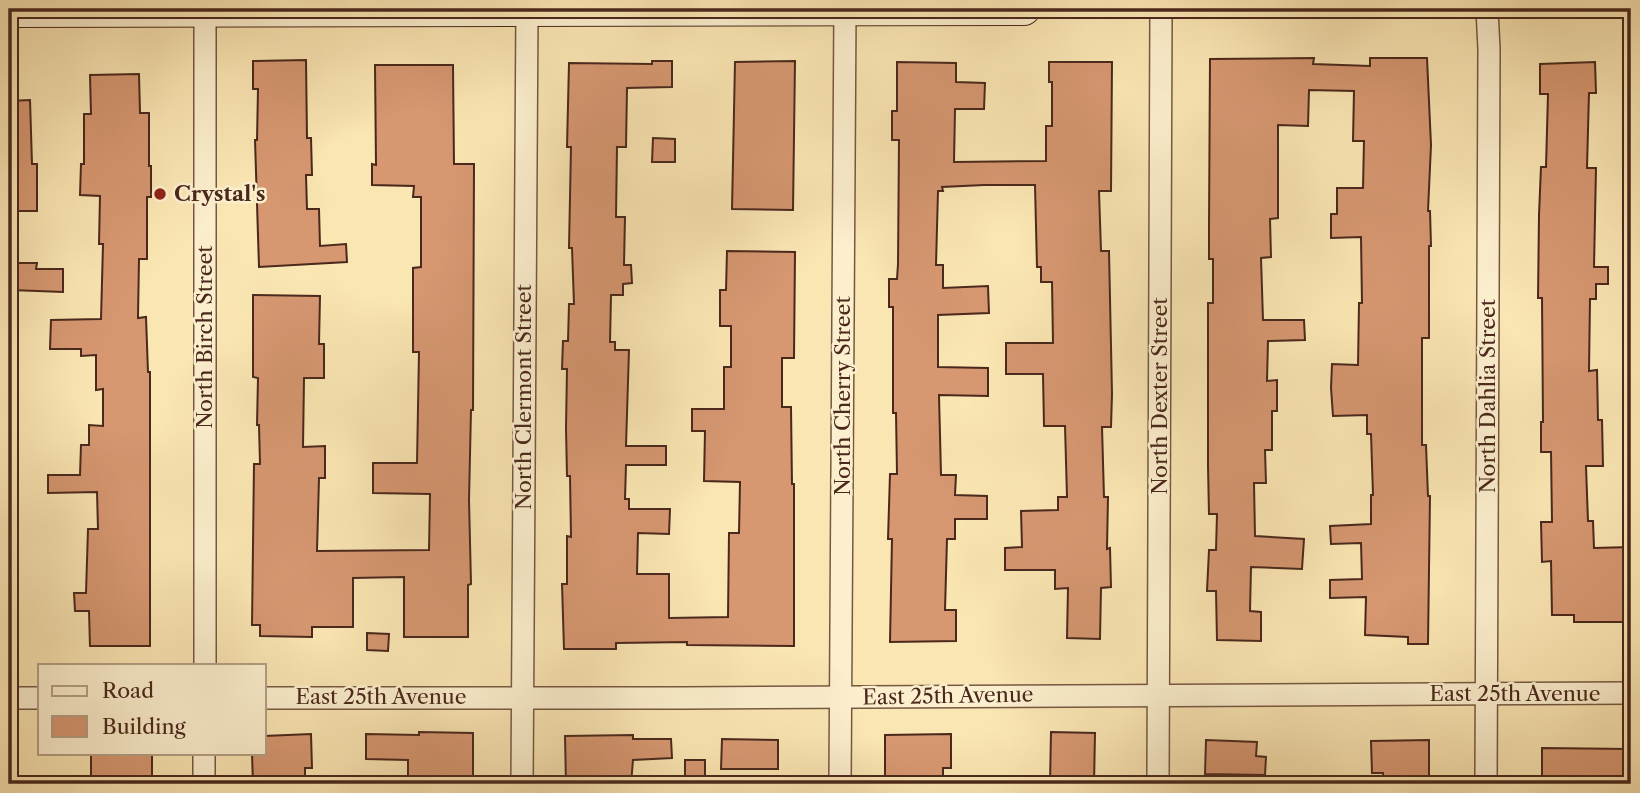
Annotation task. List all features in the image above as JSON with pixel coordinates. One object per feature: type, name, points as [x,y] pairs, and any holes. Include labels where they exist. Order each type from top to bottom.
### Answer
[{"type":"street","name":"North Clermont Street","points":[[522,784],[527,9]]},
{"type":"street","name":"North Cherry Street","points":[[840,784],[845,9]]},
{"type":"street","points":[[9,11],[1024,9]]},
{"type":"street","name":"North Dexter Street","points":[[1158,784],[1161,9]]},
{"type":"street","name":"North Dahlia Street","points":[[1486,784],[1487,9]]},
{"type":"street","name":"North Birch Street","points":[[205,10],[205,664]]},
{"type":"street","name":"East 25th Avenue","points":[[266,698],[1631,693]]},
{"type":"street","points":[[9,698],[38,698]]},
{"type":"street","points":[[204,754],[204,784]]},
{"type":"building","points":[[1314,58],[1313,64],[1370,66],[1370,58],[1427,58],[1431,145],[1428,211],[1431,246],[1429,338],[1422,338],[1422,445],[1426,445],[1430,496],[1428,644],[1408,644],[1408,637],[1365,635],[1366,597],[1330,598],[1330,580],[1362,579],[1361,543],[1331,544],[1330,526],[1371,524],[1373,495],[1371,434],[1367,434],[1367,415],[1333,416],[1331,388],[1332,364],[1358,365],[1359,303],[1362,303],[1361,237],[1331,238],[1331,214],[1337,214],[1337,188],[1363,188],[1364,141],[1353,141],[1354,91],[1309,90],[1308,126],[1278,125],[1278,218],[1270,219],[1271,257],[1261,258],[1263,320],[1304,320],[1305,340],[1268,341],[1267,381],[1277,380],[1277,411],[1272,411],[1272,450],[1265,450],[1266,483],[1254,483],[1255,536],[1304,539],[1302,569],[1251,567],[1250,611],[1261,612],[1261,641],[1217,640],[1216,591],[1207,591],[1209,550],[1216,550],[1217,514],[1209,514],[1208,466],[1208,303],[1213,303],[1213,259],[1209,259],[1210,59]]},
{"type":"building","points":[[306,60],[307,138],[311,138],[312,175],[306,175],[307,209],[319,209],[320,246],[346,244],[347,262],[259,267],[255,140],[258,89],[253,89],[253,61]]},
{"type":"building","points":[[652,61],[672,61],[672,87],[627,88],[626,147],[617,147],[616,217],[625,217],[624,265],[631,265],[632,283],[623,284],[623,295],[611,295],[610,342],[615,342],[615,350],[629,350],[626,446],[666,446],[666,465],[626,465],[625,499],[629,499],[629,509],[670,509],[669,534],[638,533],[637,574],[669,574],[669,618],[728,617],[729,533],[739,533],[740,482],[704,481],[705,431],[692,431],[692,409],[724,409],[724,367],[731,367],[731,326],[720,326],[720,290],[726,290],[727,251],[795,252],[794,358],[782,358],[782,407],[791,407],[794,646],[687,645],[687,642],[616,643],[616,649],[564,649],[562,584],[567,584],[567,536],[571,537],[570,476],[567,476],[567,369],[562,369],[563,341],[568,341],[569,304],[574,304],[572,248],[569,248],[569,63],[652,64]]},
{"type":"building","points":[[795,61],[793,210],[732,209],[735,62]]},
{"type":"building","points":[[897,62],[956,63],[956,82],[985,83],[984,109],[955,109],[954,162],[1046,161],[1046,126],[1052,126],[1049,62],[1112,62],[1111,191],[1099,191],[1101,251],[1109,251],[1112,394],[1111,427],[1102,427],[1111,587],[1101,588],[1100,639],[1067,638],[1068,588],[1055,589],[1055,570],[1005,570],[1005,548],[1022,547],[1021,511],[1058,510],[1058,497],[1067,497],[1065,426],[1044,426],[1043,374],[1006,374],[1006,343],[1053,343],[1052,282],[1041,282],[1041,267],[1037,267],[1035,185],[984,185],[942,187],[943,191],[938,191],[936,265],[943,265],[943,288],[988,286],[989,313],[938,315],[938,367],[988,368],[988,396],[939,395],[941,475],[956,475],[955,495],[987,496],[987,519],[955,519],[955,539],[947,539],[945,610],[956,610],[956,641],[890,642],[890,474],[897,474],[896,413],[893,413],[893,307],[889,307],[889,279],[897,279],[898,264],[899,140],[892,140],[892,111],[897,111]]},
{"type":"building","points":[[1595,62],[1596,93],[1589,93],[1587,168],[1596,168],[1594,267],[1608,267],[1608,284],[1596,284],[1596,299],[1590,299],[1589,371],[1597,370],[1598,420],[1602,420],[1603,466],[1586,466],[1588,521],[1593,521],[1594,548],[1631,547],[1631,622],[1574,622],[1574,615],[1552,615],[1551,561],[1542,562],[1541,522],[1552,522],[1551,452],[1541,452],[1542,298],[1538,298],[1539,215],[1541,167],[1546,167],[1548,94],[1540,94],[1540,64]]},
{"type":"building","points":[[375,65],[453,65],[454,164],[474,164],[473,410],[469,500],[471,584],[468,585],[468,637],[404,637],[404,577],[353,578],[353,627],[312,627],[312,637],[260,636],[260,625],[252,625],[254,464],[260,464],[258,378],[253,377],[253,295],[320,296],[319,344],[324,344],[324,378],[304,378],[303,447],[325,446],[325,478],[319,478],[317,551],[429,550],[430,494],[373,493],[373,463],[417,463],[419,352],[413,352],[413,268],[421,267],[421,197],[413,197],[414,186],[372,185],[372,164],[376,165]]},
{"type":"building","points":[[139,74],[140,113],[149,113],[151,166],[151,197],[147,197],[147,259],[139,259],[138,318],[146,317],[150,372],[150,646],[90,646],[89,611],[75,611],[74,593],[86,593],[88,529],[98,529],[97,492],[48,493],[48,475],[80,475],[81,445],[89,445],[89,425],[103,426],[103,389],[96,390],[96,355],[81,356],[81,349],[50,349],[51,320],[101,319],[103,244],[99,244],[100,196],[80,195],[81,164],[84,164],[84,114],[91,114],[90,75]]},
{"type":"building","points":[[30,100],[32,164],[37,164],[37,211],[13,211],[13,170],[9,170],[9,101]]},
{"type":"building","points":[[653,138],[675,139],[675,162],[652,162]]},
{"type":"building","points":[[12,263],[37,263],[36,269],[63,269],[63,292],[11,290]]},
{"type":"building","points":[[367,633],[389,634],[388,651],[367,650]]},
{"type":"building","points":[[419,732],[473,733],[473,784],[408,784],[408,760],[366,759],[366,734],[419,735]]},
{"type":"building","points":[[1051,732],[1095,733],[1094,784],[1050,784]]},
{"type":"building","points":[[311,734],[312,768],[305,768],[305,784],[253,784],[252,754],[266,754],[266,736]]},
{"type":"building","points":[[951,734],[951,768],[943,768],[943,784],[885,784],[885,735]]},
{"type":"building","points":[[633,735],[633,739],[671,739],[672,758],[633,760],[631,784],[566,784],[565,736]]},
{"type":"building","points":[[722,739],[778,740],[778,769],[721,769]]},
{"type":"building","points":[[1206,740],[1257,742],[1256,756],[1266,757],[1265,775],[1205,774]]},
{"type":"building","points":[[1429,740],[1429,784],[1383,784],[1383,773],[1372,773],[1371,741]]},
{"type":"building","points":[[1542,748],[1628,749],[1628,779],[1542,778]]},
{"type":"building","points":[[91,754],[152,754],[152,784],[91,784]]},
{"type":"building","points":[[685,760],[705,760],[705,784],[685,784]]},
{"type":"place","name":"Crystal's","points":[[160,194]]}]
